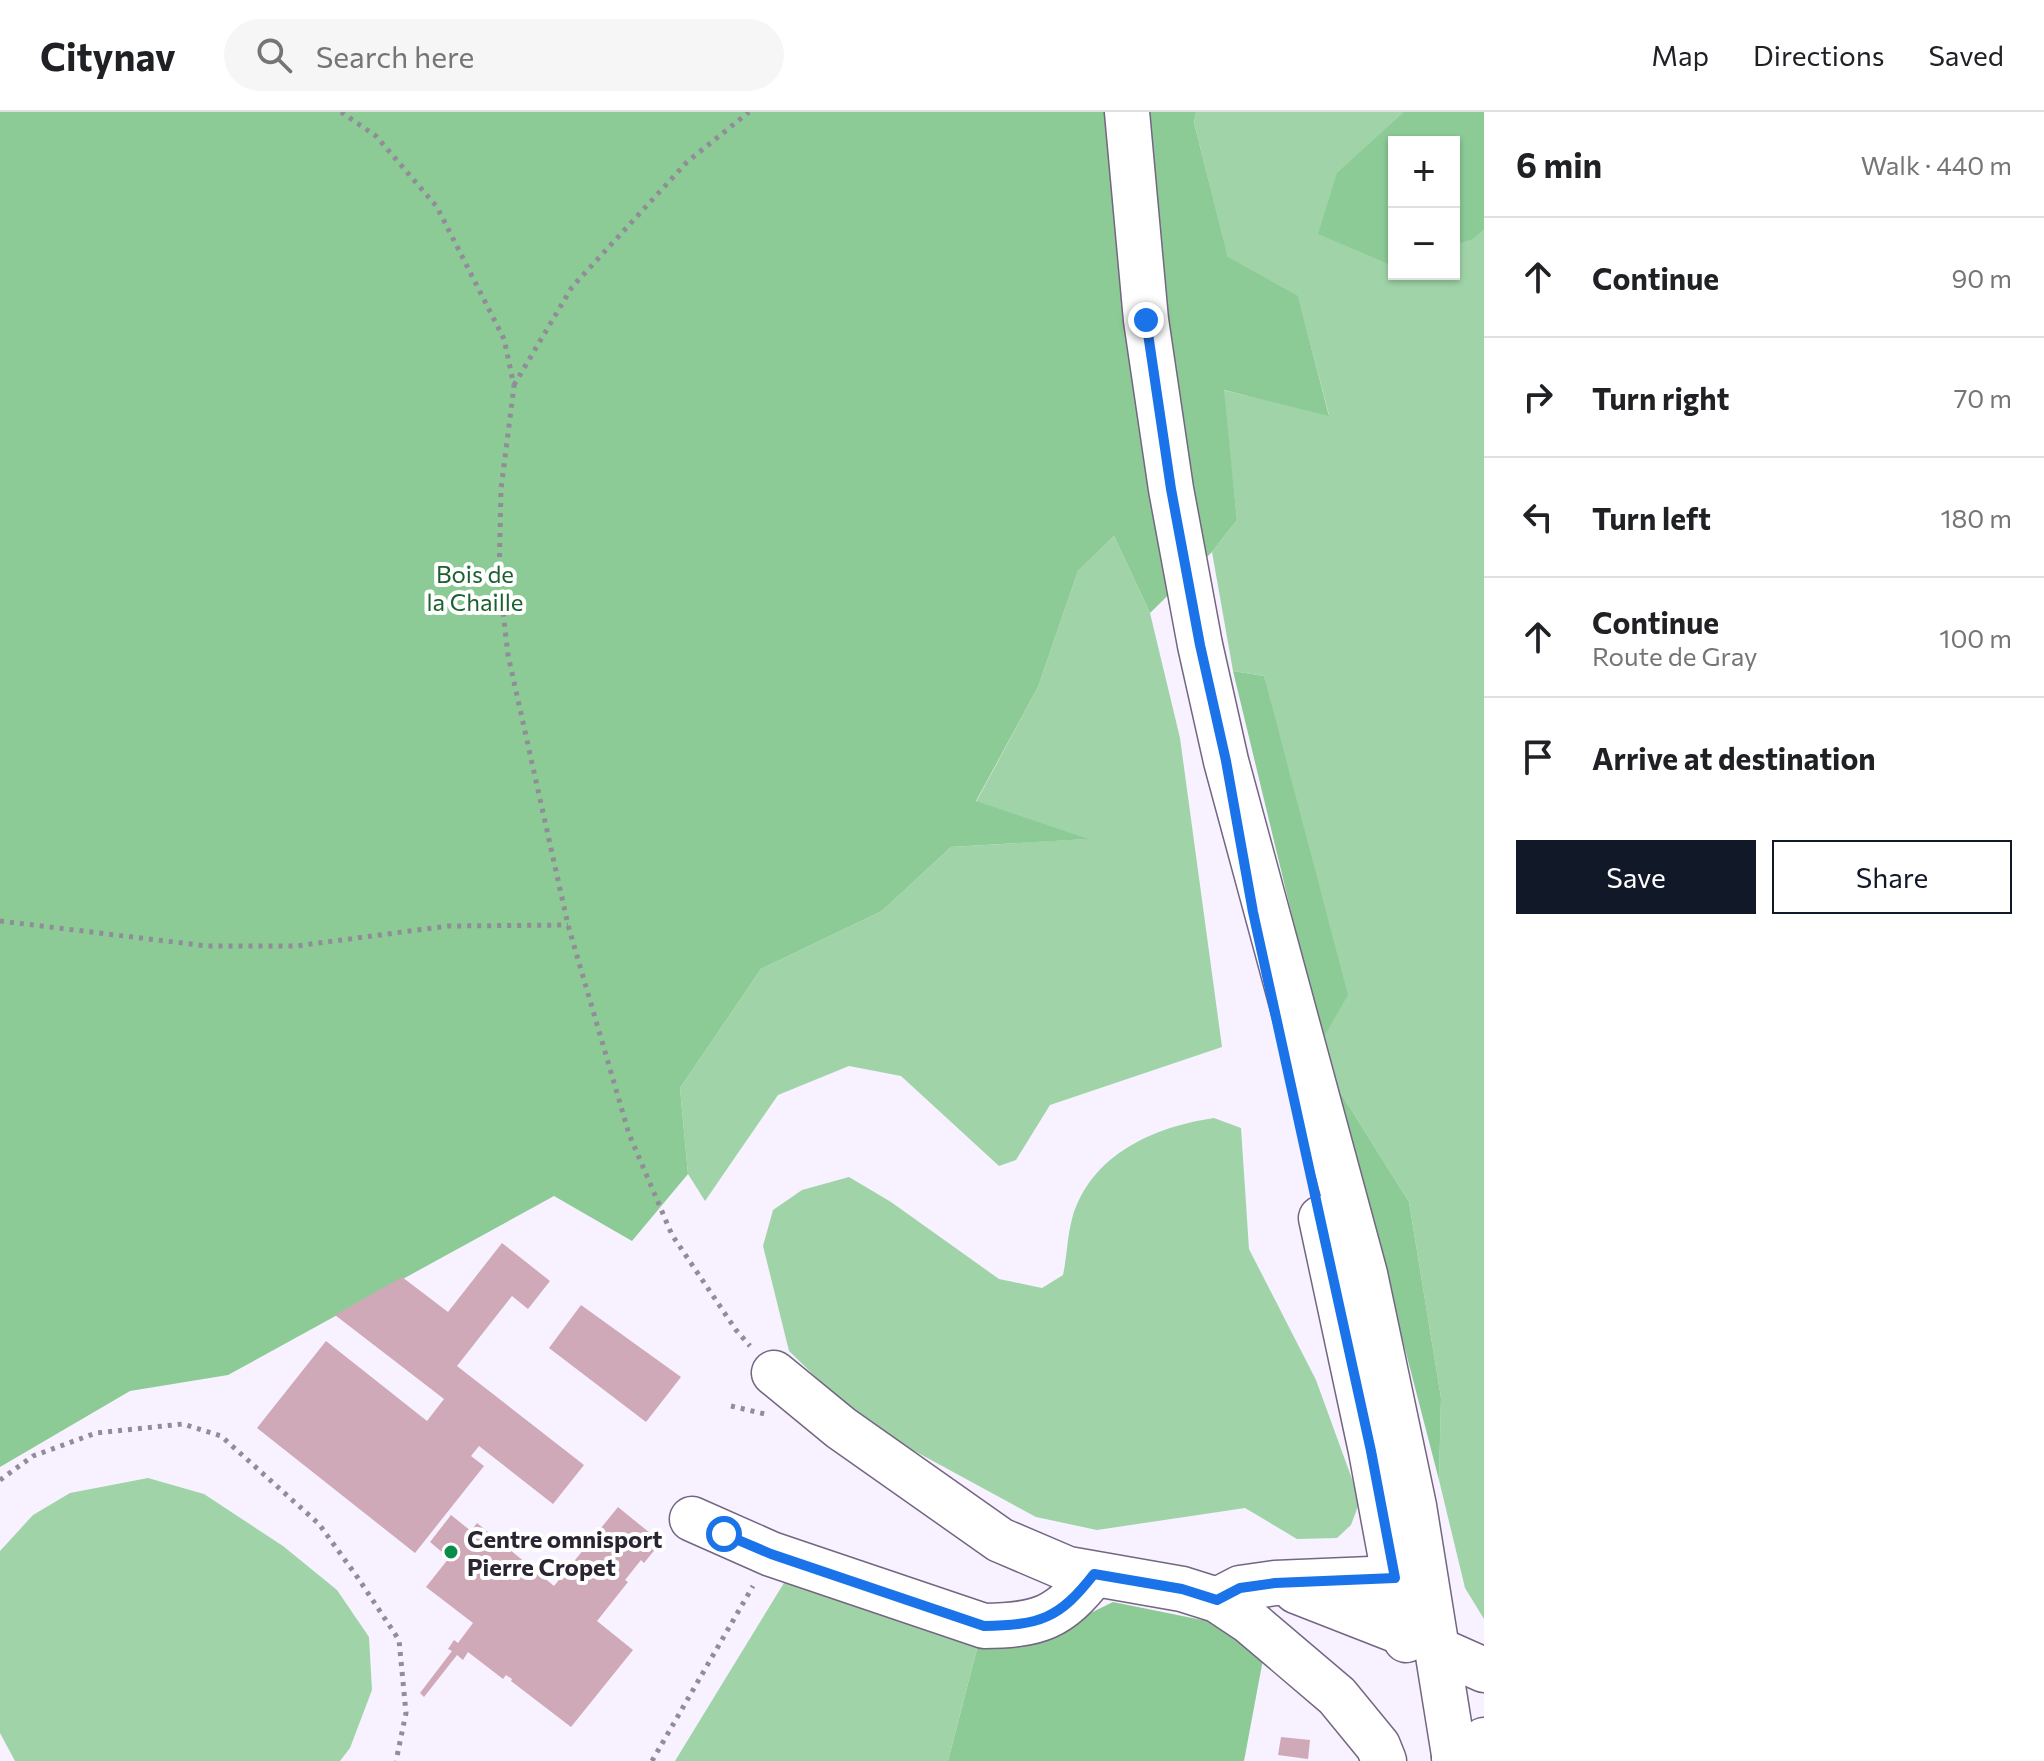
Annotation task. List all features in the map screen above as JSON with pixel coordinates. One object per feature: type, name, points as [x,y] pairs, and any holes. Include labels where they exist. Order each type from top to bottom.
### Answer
[{"type":"main road","points":[[1127,112],[1146,320],[1168,474],[1253,912],[1371,1451],[1395,1578],[1451,1655]]},
{"type":"main road","points":[[1226,761],[1365,1274],[1414,1506],[1451,1655],[1451,1756]]},
{"type":"main road","points":[[774,1373],[841,1428],[1000,1540],[1068,1569],[1182,1589],[1217,1600],[1250,1622],[1337,1696],[1378,1746],[1384,1761]]},
{"type":"main road","points":[[692,1519],[771,1554],[984,1626],[1020,1626],[1054,1615],[1076,1597],[1094,1574]]},
{"type":"main road","points":[[1217,1600],[1240,1588],[1275,1583],[1395,1578]]},
{"type":"main road","points":[[1275,1583],[1451,1655]]},
{"type":"path","points":[[341,112],[376,136],[437,207],[504,339],[514,386],[501,489],[499,578],[508,655],[568,925],[629,1134],[672,1235],[736,1330],[774,1373]]},
{"type":"path","points":[[514,386],[572,287],[687,162],[749,112]]},
{"type":"path","points":[[0,921],[207,946],[296,946],[448,926],[568,925]]},
{"type":"path","points":[[0,1480],[33,1456],[96,1433],[183,1424],[221,1436],[319,1524],[399,1640],[406,1713],[396,1761]]},
{"type":"path","points":[[652,1761],[771,1554]]},
{"type":"green space","name":"Bois de la Chaille","points":[[0,112],[1196,112],[1194,123],[1228,257],[1298,296],[1329,416],[1224,390],[1237,520],[1212,552],[1150,613],[1114,536],[1078,571],[1038,687],[976,801],[1088,839],[951,847],[882,911],[761,969],[680,1088],[688,1174],[632,1241],[554,1196],[228,1375],[130,1391],[0,1467]]},
{"type":"green space","points":[[1196,112],[1484,112],[1484,1619],[1465,1588],[1439,1480],[1441,1398],[1409,1202],[1337,1087],[1322,1040],[1264,676],[1233,671],[1212,552],[1237,520],[1223,390],[1329,415],[1298,297],[1228,258],[1194,123]]},
{"type":"green space","points":[[1404,112],[1484,112],[1484,229],[1473,239],[1460,243],[1460,136],[1388,136],[1388,264],[1318,234],[1337,173]]},
{"type":"green space","points":[[1114,536],[1150,613],[1180,738],[1222,1047],[1050,1105],[1016,1160],[999,1166],[901,1076],[849,1066],[778,1095],[705,1201],[688,1174],[680,1088],[761,969],[882,911],[951,847],[1085,839],[976,802],[1038,687],[1078,571]]},
{"type":"green space","points":[[1233,671],[1264,676],[1348,995],[1322,1040]]},
{"type":"green space","points":[[1337,1087],[1409,1202],[1441,1398],[1439,1480]]},
{"type":"green space","points":[[1214,1118],[1241,1128],[1249,1249],[1316,1380],[1360,1501],[1351,1525],[1337,1538],[1297,1539],[1245,1508],[1097,1530],[1036,1517],[863,1423],[789,1351],[763,1246],[773,1210],[802,1190],[849,1177],[891,1202],[999,1279],[1042,1288],[1063,1275],[1072,1219],[1093,1177],[1109,1161],[1147,1137],[1191,1122]]},
{"type":"green space","points":[[148,1478],[204,1494],[283,1546],[337,1590],[369,1637],[372,1690],[350,1748],[340,1761],[15,1761],[0,1733],[0,1551],[33,1515],[70,1493]]},
{"type":"green space","points":[[787,1578],[978,1645],[948,1761],[675,1761]]},
{"type":"green space","points":[[1113,1602],[1222,1624],[1264,1654],[1244,1761],[948,1761],[978,1645],[1037,1639]]},
{"type":"building","points":[[502,1243],[550,1281],[528,1309],[512,1296],[457,1366],[584,1465],[553,1504],[479,1446],[471,1456],[484,1466],[415,1553],[257,1428],[326,1341],[427,1421],[444,1399],[335,1315],[402,1277],[448,1312]]},
{"type":"building","points":[[581,1305],[681,1377],[646,1422],[549,1348]]},
{"type":"building","points":[[618,1507],[661,1542],[644,1563],[641,1560],[597,1621],[633,1650],[571,1727],[512,1679],[506,1675],[503,1679],[468,1652],[463,1660],[457,1655],[424,1697],[420,1693],[452,1651],[448,1649],[454,1640],[458,1643],[473,1623],[426,1587],[449,1558],[430,1542],[451,1515],[471,1531],[477,1523],[554,1586]]},
{"type":"building","points":[[1281,1737],[1310,1740],[1308,1759],[1278,1755]]},
{"type":"place","name":"Centre omnisport Pierre Cropet","points":[[451,1552]]},
{"type":"route","points":[[724,1534],[771,1554],[984,1626],[1020,1626],[1054,1615],[1076,1597],[1094,1574],[1182,1589],[1217,1600],[1240,1588],[1275,1583],[1395,1578],[1371,1451],[1253,912],[1226,761],[1200,645],[1171,489],[1146,320]]}]
